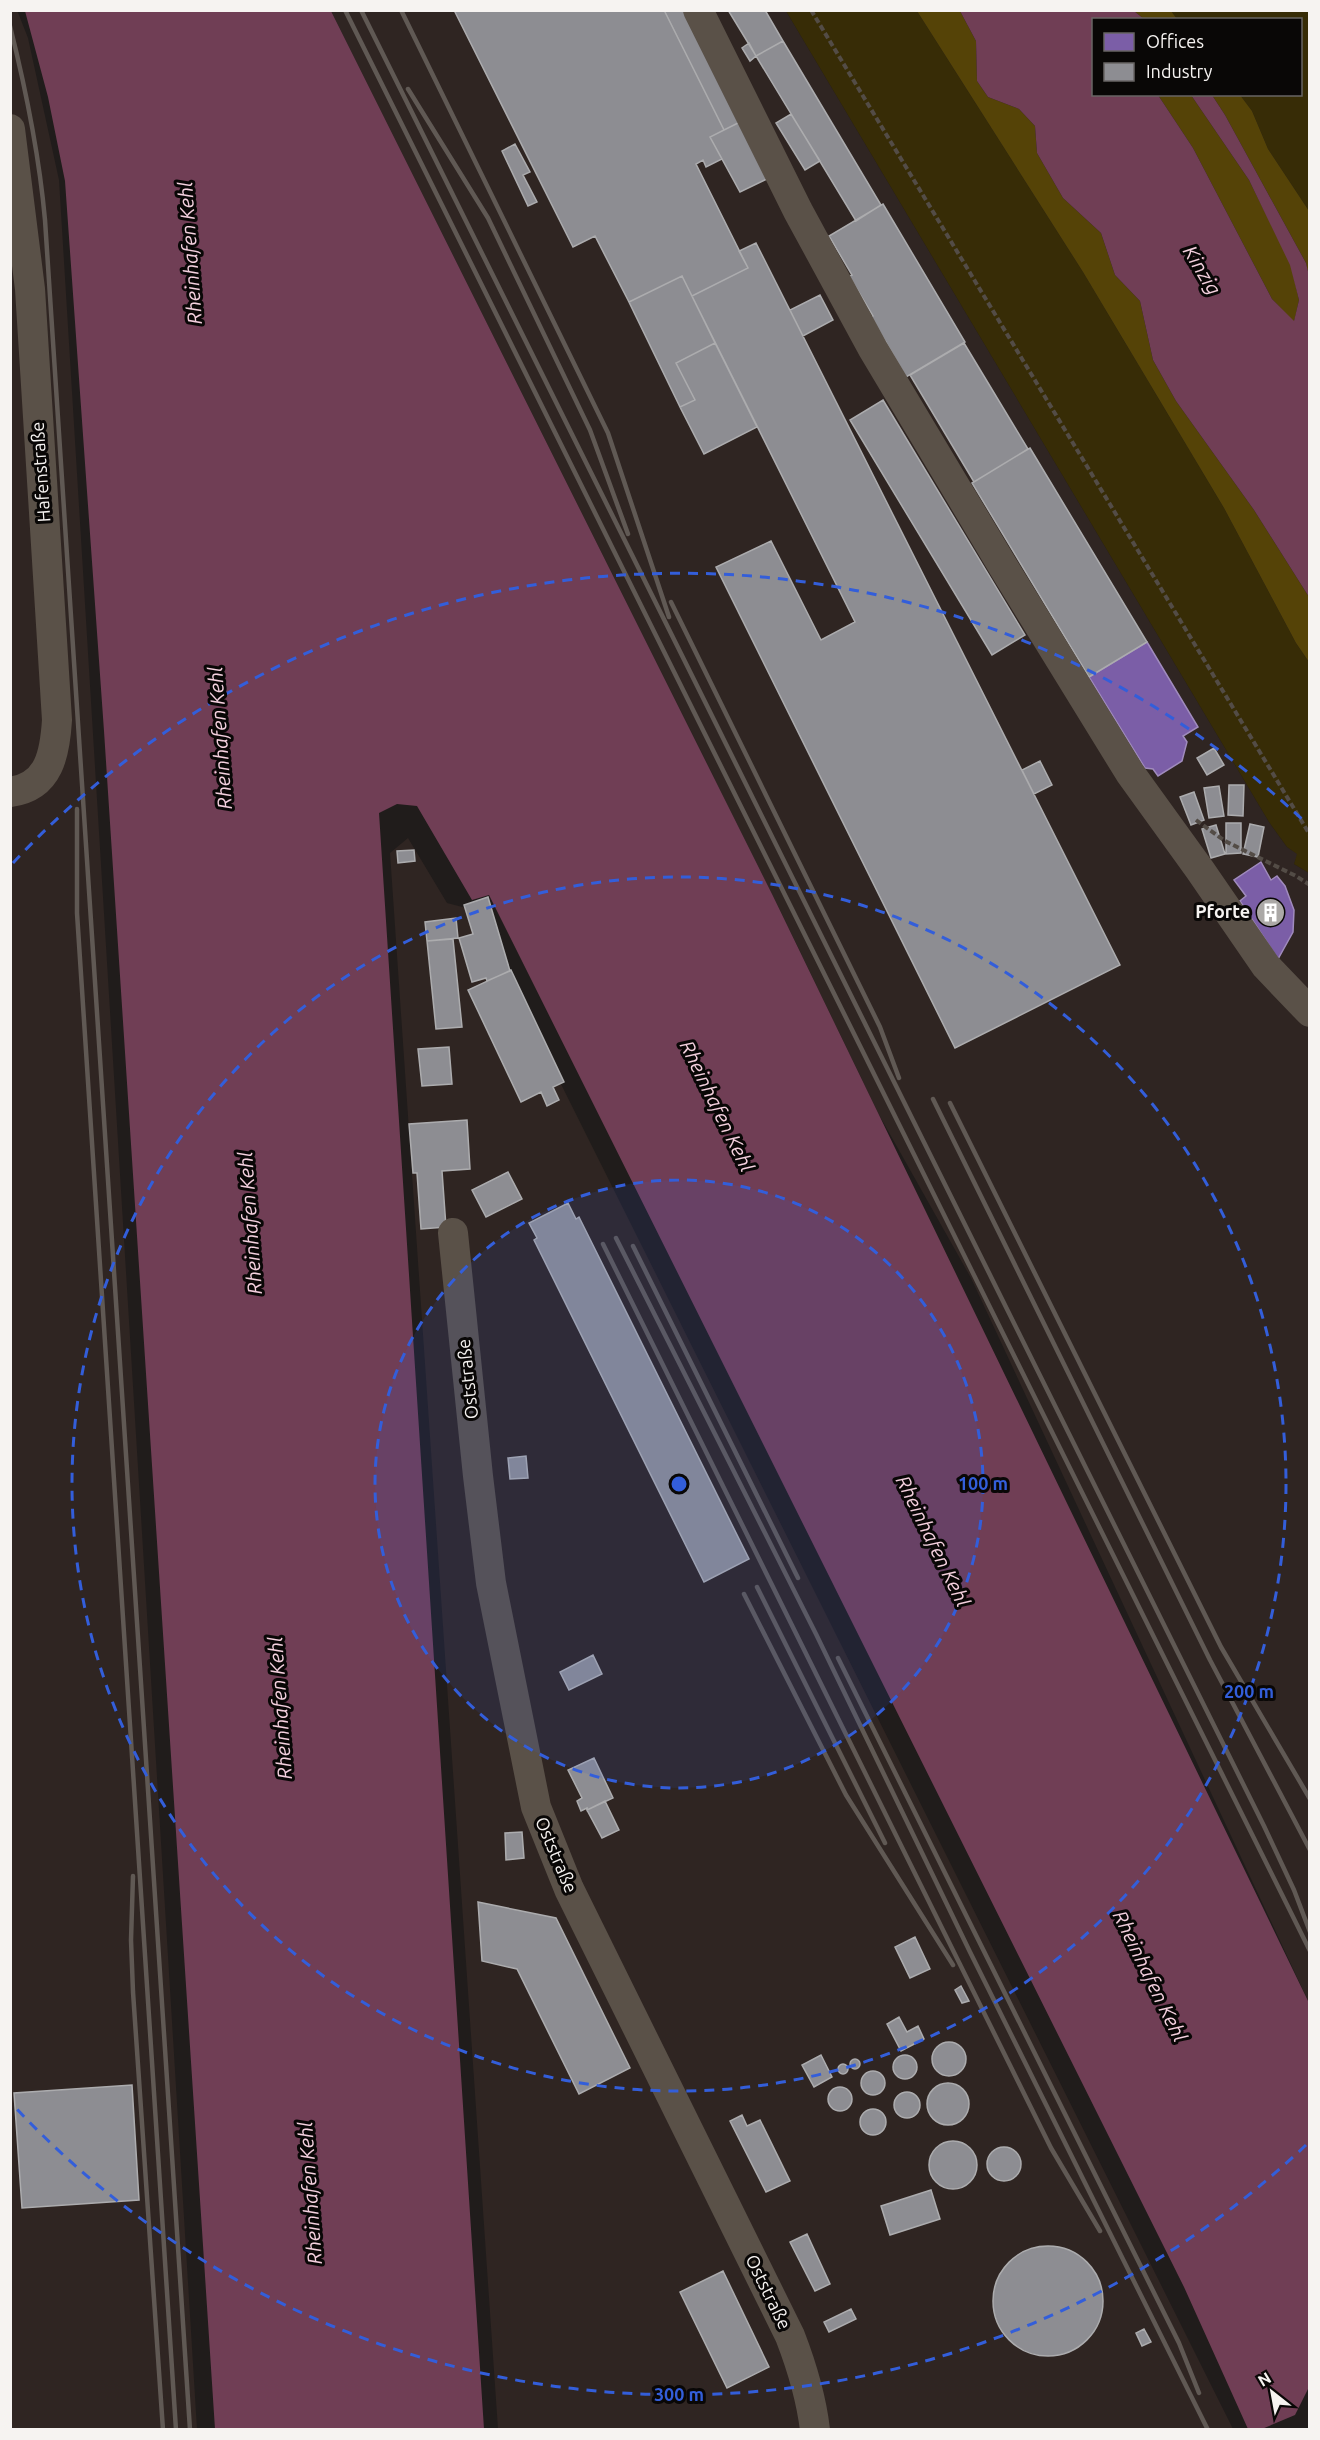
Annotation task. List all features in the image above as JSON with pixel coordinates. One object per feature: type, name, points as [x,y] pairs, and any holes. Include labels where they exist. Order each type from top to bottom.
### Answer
[{"type":"street","points":[[698,10],[798,211],[873,349],[1016,588],[1130,773],[1266,966],[1310,1012]]},
{"type":"street","name":"Hafenstraße","points":[[10,129],[30,290],[57,720],[56,743],[44,775],[31,784],[10,792]]},
{"type":"street","name":"Oststraße","points":[[453,1233],[491,1583],[536,1807],[569,1889],[790,2336],[803,2370],[814,2430]]},
{"type":"path","points":[[811,10],[1310,835]]},
{"type":"path","points":[[1262,858],[1310,885]]},
{"type":"shaded area","points":[[17,10],[28,38],[59,180],[197,2429],[11,2430],[10,11]]},
{"type":"shaded area","points":[[331,11],[786,11],[1269,822],[1287,847],[1298,854],[1294,864],[1309,873],[1309,2003],[971,1278],[878,1113],[773,896]]},
{"type":"shaded area","points":[[786,11],[917,11],[1083,272],[1224,508],[1296,643],[1309,662],[1309,873],[1294,864],[1297,854],[1287,847],[1269,822]]},
{"type":"shaded area","points":[[917,11],[960,11],[976,41],[977,81],[988,97],[1019,109],[1035,126],[1037,153],[1063,198],[1101,233],[1115,275],[1140,301],[1153,360],[1176,401],[1254,510],[1309,597],[1309,662],[1296,643],[1224,508],[1083,272]]},
{"type":"shaded area","points":[[1134,11],[1171,11],[1176,18],[1143,18]]},
{"type":"shaded area","points":[[1171,11],[1309,11],[1309,211],[1268,149],[1252,111],[1241,96],[1302,96],[1302,18],[1176,18]]},
{"type":"shaded area","points":[[1159,96],[1192,96],[1249,180],[1291,265],[1299,300],[1294,322],[1272,299],[1193,148]]},
{"type":"shaded area","points":[[1213,96],[1241,96],[1252,111],[1268,149],[1309,211],[1309,280],[1306,263]]},
{"type":"shaded area","points":[[408,838],[447,903],[474,910],[1233,2429],[498,2429],[390,853]]},
{"type":"water","name":"Rheinhafen Kehl","points":[[25,11],[331,11],[773,896],[1309,2003],[1310,2385],[1295,2415],[1262,2429],[1248,2429],[1184,2287],[489,895],[472,900],[417,806],[397,804],[379,813],[484,2429],[215,2429],[104,731],[65,181],[48,97]]},
{"type":"water","name":"Kinzig","points":[[960,11],[1134,11],[1143,18],[1092,18],[1092,96],[1159,96],[1193,148],[1272,299],[1294,321],[1299,300],[1290,265],[1249,180],[1192,96],[1213,96],[1225,115],[1306,263],[1310,280],[1309,597],[1254,510],[1176,401],[1153,360],[1140,301],[1115,275],[1101,233],[1063,198],[1037,153],[1035,126],[1019,109],[988,97],[977,81],[976,41]]},
{"type":"building: Offices","points":[[1147,642],[1198,727],[1183,736],[1187,742],[1182,761],[1158,776],[1153,769],[1145,768],[1089,677]]},
{"type":"building: Offices","name":"Pforte","points":[[1261,862],[1271,880],[1277,876],[1285,886],[1294,910],[1293,932],[1278,959],[1240,901],[1246,896],[1234,880]]},
{"type":"building: Industry","points":[[454,10],[664,10],[724,130],[710,137],[722,159],[706,167],[703,160],[696,164],[748,268],[692,296],[682,276],[629,302],[595,236],[573,247]]},
{"type":"building: Industry","points":[[664,10],[684,10],[740,122],[724,130]]},
{"type":"building: Industry","points":[[728,10],[765,10],[783,41],[756,56]]},
{"type":"building: Industry","points":[[783,41],[881,205],[856,221],[756,56]]},
{"type":"building: Industry","points":[[749,43],[756,56],[750,61],[742,48]]},
{"type":"building: Industry","points":[[791,114],[820,161],[805,170],[776,123]]},
{"type":"building: Industry","points":[[740,122],[769,178],[740,192],[710,137]]},
{"type":"building: Industry","points":[[515,144],[530,172],[523,175],[537,202],[528,206],[502,151]]},
{"type":"building: Industry","points":[[883,204],[965,342],[906,377],[871,317],[873,316],[849,276],[852,275],[829,236]]},
{"type":"building: Industry","points":[[756,243],[1120,965],[955,1048],[716,567],[771,541],[821,640],[855,622],[692,296],[748,268],[739,251]]},
{"type":"building: Industry","points":[[682,276],[715,343],[676,363],[695,400],[680,407],[629,302]]},
{"type":"building: Industry","points":[[820,295],[833,320],[803,336],[790,310]]},
{"type":"building: Industry","points":[[715,343],[757,427],[704,454],[680,407],[695,400],[676,363]]},
{"type":"building: Industry","points":[[964,343],[1028,449],[974,482],[910,375]]},
{"type":"building: Industry","points":[[883,400],[1025,635],[992,655],[850,420]]},
{"type":"building: Industry","points":[[1030,448],[1147,642],[1089,677],[972,483]]},
{"type":"building: Industry","points":[[1214,748],[1224,765],[1207,775],[1197,758]]},
{"type":"building: Industry","points":[[1040,761],[1052,785],[1034,794],[1022,770]]},
{"type":"building: Industry","points":[[1229,785],[1244,785],[1243,816],[1228,815]]},
{"type":"building: Industry","points":[[1219,786],[1224,816],[1209,818],[1204,788]]},
{"type":"building: Industry","points":[[1194,792],[1204,820],[1191,825],[1180,797]]},
{"type":"building: Industry","points":[[1226,823],[1241,823],[1241,853],[1226,854]]},
{"type":"building: Industry","points":[[1250,824],[1264,827],[1258,857],[1243,854]]},
{"type":"building: Industry","points":[[1216,825],[1225,854],[1211,858],[1202,829]]},
{"type":"building: Industry","points":[[414,850],[415,861],[398,863],[397,851]]},
{"type":"building: Industry","points":[[488,897],[510,971],[487,981],[486,978],[472,982],[459,938],[473,934],[464,905]]},
{"type":"building: Industry","points":[[456,918],[458,938],[427,941],[425,922]]},
{"type":"building: Industry","points":[[453,939],[462,1027],[436,1029],[427,941]]},
{"type":"building: Industry","points":[[511,970],[564,1082],[553,1087],[559,1100],[547,1106],[541,1092],[521,1102],[468,990]]},
{"type":"building: Industry","points":[[449,1047],[452,1084],[422,1086],[418,1049]]},
{"type":"building: Industry","points":[[467,1120],[470,1169],[442,1171],[446,1227],[421,1229],[417,1173],[413,1173],[409,1124]]},
{"type":"building: Industry","points":[[508,1172],[522,1199],[486,1217],[472,1190]]},
{"type":"building: Industry","points":[[568,1203],[576,1219],[579,1217],[749,1559],[704,1582],[534,1240],[537,1238],[529,1223]]},
{"type":"building: Industry","points":[[526,1456],[528,1478],[510,1479],[508,1458]]},
{"type":"building: Industry","points":[[593,1655],[602,1674],[569,1690],[560,1672]]},
{"type":"building: Industry","points":[[594,1758],[613,1798],[581,1811],[577,1801],[582,1798],[568,1770]]},
{"type":"building: Industry","points":[[605,1801],[619,1830],[602,1838],[587,1810]]},
{"type":"building: Industry","points":[[522,1832],[524,1858],[506,1860],[505,1833]]},
{"type":"building: Industry","points":[[478,1902],[556,1918],[630,2068],[579,2094],[517,1969],[482,1961]]},
{"type":"building: Industry","points":[[915,1937],[930,1969],[910,1978],[895,1947]]},
{"type":"building: Industry","points":[[961,1986],[969,2001],[962,2003],[955,1990]]},
{"type":"building: Industry","points":[[899,2017],[907,2032],[918,2026],[924,2039],[901,2051],[887,2024]]},
{"type":"building: Industry","points":[[949,2042],[961,2047],[966,2059],[961,2071],[949,2076],[937,2071],[932,2059],[937,2047]]},
{"type":"building: Industry","points":[[821,2055],[832,2077],[814,2087],[802,2065]]},
{"type":"building: Industry","points":[[905,2055],[913,2059],[917,2067],[913,2075],[905,2079],[897,2075],[893,2067],[897,2059]]},
{"type":"building: Industry","points":[[855,2059],[860,2064],[855,2069],[850,2064]]},
{"type":"building: Industry","points":[[843,2064],[847,2065],[847,2073],[843,2074],[839,2073],[838,2069],[839,2065]]},
{"type":"building: Industry","points":[[873,2071],[881,2075],[885,2083],[881,2091],[873,2095],[865,2091],[861,2083],[865,2075]]},
{"type":"building: Industry","points":[[948,2083],[956,2084],[963,2089],[968,2096],[968,2112],[963,2119],[956,2124],[948,2125],[940,2124],[933,2119],[928,2112],[927,2104],[928,2096],[933,2089],[940,2084]]},
{"type":"building: Industry","points":[[132,2085],[139,2200],[22,2208],[14,2093]]},
{"type":"building: Industry","points":[[840,2087],[848,2091],[852,2099],[848,2107],[840,2111],[832,2107],[828,2099],[832,2091]]},
{"type":"building: Industry","points":[[907,2092],[916,2096],[920,2105],[916,2114],[907,2118],[898,2114],[894,2105],[898,2096]]},
{"type":"building: Industry","points":[[873,2109],[882,2113],[886,2122],[882,2131],[873,2135],[864,2131],[860,2122],[864,2113]]},
{"type":"building: Industry","points":[[742,2115],[747,2126],[760,2120],[790,2181],[766,2192],[730,2121]]},
{"type":"building: Industry","points":[[948,2141],[958,2141],[970,2148],[977,2160],[977,2170],[970,2182],[958,2189],[948,2189],[933,2178],[929,2170],[929,2160],[940,2145]]},
{"type":"building: Industry","points":[[1004,2147],[1016,2152],[1021,2164],[1016,2176],[1004,2181],[992,2176],[987,2164],[992,2152]]},
{"type":"building: Industry","points":[[931,2190],[940,2219],[890,2235],[881,2206]]},
{"type":"building: Industry","points":[[807,2234],[830,2284],[815,2291],[790,2242]]},
{"type":"building: Industry","points":[[1048,2246],[1069,2250],[1087,2262],[1099,2280],[1103,2301],[1099,2322],[1087,2340],[1069,2352],[1048,2356],[1027,2352],[1009,2340],[997,2322],[993,2301],[997,2280],[1009,2262],[1027,2250]]},
{"type":"building: Industry","points":[[723,2271],[769,2367],[727,2388],[680,2292]]},
{"type":"building: Industry","points":[[851,2309],[856,2319],[829,2332],[824,2322]]},
{"type":"building: Industry","points":[[1144,2329],[1151,2342],[1142,2346],[1136,2333]]},
{"type":"railway","points":[[345,10],[1310,1951]]},
{"type":"railway","points":[[361,10],[1264,1826],[1294,1890],[1310,1932]]},
{"type":"railway","points":[[401,10],[608,433],[669,617]]},
{"type":"railway","points":[[10,26],[31,122],[45,220],[190,2430]]},
{"type":"railway","points":[[408,89],[488,218],[590,430],[628,534]]},
{"type":"railway","points":[[671,602],[880,1027],[899,1078]]},
{"type":"railway","points":[[77,809],[77,913],[176,2430]]},
{"type":"railway","points":[[933,1099],[1210,1660],[1310,1850]]},
{"type":"railway","points":[[950,1103],[1221,1647],[1310,1799]]},
{"type":"railway","points":[[616,1238],[816,1634],[970,1952],[1208,2430]]},
{"type":"railway","points":[[603,1244],[1051,2148],[1100,2231]]},
{"type":"railway","points":[[633,1246],[798,1578]]},
{"type":"railway","points":[[757,1587],[885,1843]]},
{"type":"railway","points":[[744,1594],[846,1795],[953,1965]]},
{"type":"railway","points":[[838,1658],[1179,2343],[1199,2393]]},
{"type":"railway","points":[[133,1876],[131,1940],[133,1992],[163,2430]]},
{"type":"place","name":"Pforte","points":[[1271,912]]}]
